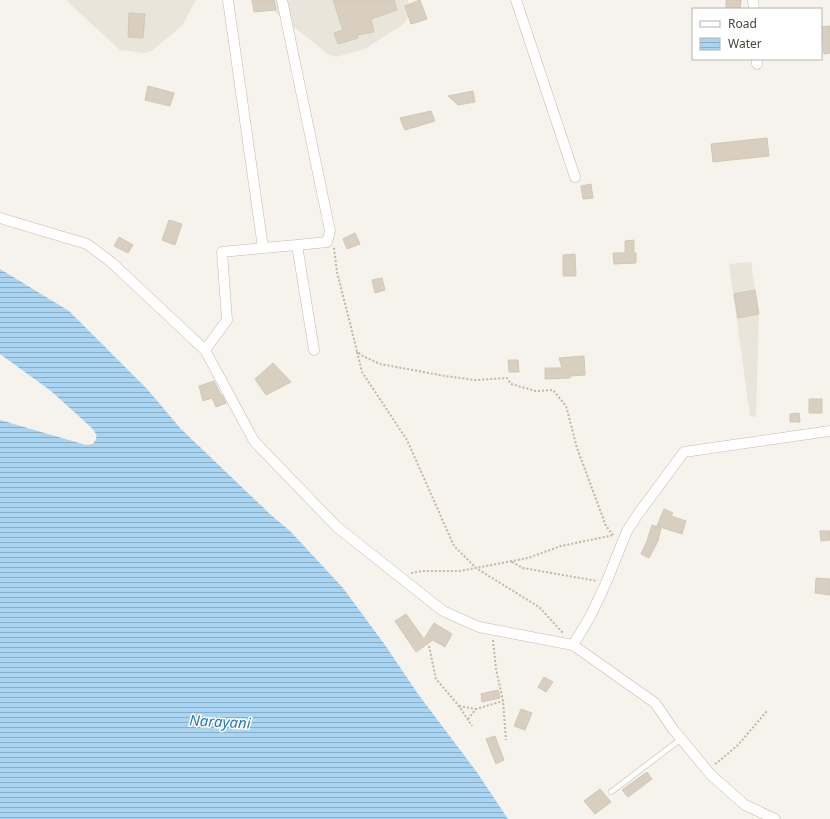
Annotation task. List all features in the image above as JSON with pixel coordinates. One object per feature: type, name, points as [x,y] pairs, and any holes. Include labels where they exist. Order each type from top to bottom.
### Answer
[{"type":"street","points":[[228,0],[263,248]]},
{"type":"street","points":[[205,350],[227,320],[222,252],[327,242],[330,231],[282,0]]},
{"type":"street","points":[[516,0],[575,177]]},
{"type":"street","points":[[0,218],[87,244],[111,262],[205,350],[254,441],[337,527],[443,611],[479,627],[573,645],[655,703],[710,775],[745,805],[775,819]]},
{"type":"street","points":[[297,245],[314,350]]},
{"type":"street","points":[[573,645],[592,615],[627,532],[638,514],[684,452],[830,431]]},
{"type":"lane","points":[[611,792],[681,739]]},
{"type":"path","points":[[327,242],[334,244],[337,272],[362,372],[406,440],[454,546],[476,568],[539,607],[559,627],[573,645]]},
{"type":"path","points":[[357,351],[361,355],[380,364],[475,380],[508,378],[511,384],[530,390],[553,390],[566,406],[577,448],[606,526],[613,535]]},
{"type":"path","points":[[401,577],[407,574],[422,571],[460,571],[528,558],[562,546],[627,532]]},
{"type":"path","points":[[511,561],[524,568],[606,583]]},
{"type":"path","points":[[492,629],[496,669],[503,701],[506,740]]},
{"type":"path","points":[[429,646],[436,679],[459,706],[472,726]]},
{"type":"path","points":[[459,706],[476,709],[503,701]]},
{"type":"path","points":[[468,719],[476,709]]},
{"type":"path","points":[[704,768],[718,762],[738,745],[767,711]]},
{"type":"shaded area","points":[[67,0],[196,0],[182,26],[153,50],[145,53],[120,50]]},
{"type":"shaded area","points":[[270,0],[408,0],[410,13],[405,23],[365,49],[336,57],[328,54],[276,13]]},
{"type":"shaded area","points":[[751,262],[759,314],[756,417],[750,416],[729,264]]},
{"type":"water","name":"Narayani","points":[[0,269],[69,311],[148,390],[180,428],[271,515],[290,531],[343,588],[385,645],[418,694],[476,771],[508,819],[0,819],[0,420],[86,445],[93,444],[96,440],[96,436],[93,429],[51,391],[0,354]]},
{"type":"building","points":[[252,0],[274,0],[276,10],[254,12]]},
{"type":"building","points":[[333,0],[394,0],[397,10],[371,19],[374,32],[357,35],[358,38],[338,44],[334,33],[343,30]]},
{"type":"building","points":[[420,0],[427,19],[411,24],[405,6]]},
{"type":"building","points":[[726,0],[741,0],[740,8],[726,8]]},
{"type":"building","points":[[129,13],[145,14],[143,38],[128,37]]},
{"type":"building","points":[[830,26],[830,53],[824,54],[822,27]]},
{"type":"building","points":[[148,86],[174,93],[170,106],[145,100]]},
{"type":"building","points":[[473,91],[475,102],[458,105],[448,96]]},
{"type":"building","points":[[431,111],[435,121],[405,130],[400,118]]},
{"type":"building","points":[[767,138],[769,156],[713,162],[711,144]]},
{"type":"building","points":[[591,184],[593,198],[583,199],[581,186]]},
{"type":"building","points":[[169,220],[182,224],[175,245],[162,240]]},
{"type":"building","points":[[355,233],[360,244],[347,249],[343,239]]},
{"type":"building","points":[[119,237],[133,245],[128,253],[114,246]]},
{"type":"building","points":[[634,240],[636,263],[614,264],[613,253],[625,253],[625,241]]},
{"type":"building","points":[[575,254],[576,276],[563,276],[563,255]]},
{"type":"building","points":[[382,278],[385,290],[375,293],[372,280]]},
{"type":"building","points":[[755,290],[759,314],[738,318],[734,294]]},
{"type":"building","points":[[584,356],[585,375],[570,376],[570,378],[545,379],[545,368],[562,368],[559,358]]},
{"type":"building","points":[[508,360],[518,360],[519,372],[509,372]]},
{"type":"building","points":[[273,363],[291,382],[266,395],[255,379]]},
{"type":"building","points":[[214,381],[226,403],[216,407],[212,398],[203,401],[199,386]]},
{"type":"building","points":[[809,399],[822,399],[822,413],[809,413]]},
{"type":"building","points":[[799,413],[800,422],[790,422],[790,414]]},
{"type":"building","points":[[664,509],[673,513],[671,516],[686,521],[682,534],[657,526]]},
{"type":"building","points":[[652,525],[661,528],[658,541],[649,558],[641,554]]},
{"type":"building","points":[[820,531],[830,531],[830,540],[821,541]]},
{"type":"building","points":[[816,578],[830,579],[830,595],[815,593]]},
{"type":"building","points":[[406,614],[424,639],[434,623],[452,634],[445,647],[433,640],[416,652],[395,621]]},
{"type":"building","points":[[544,677],[553,682],[546,692],[538,687]]},
{"type":"building","points":[[498,690],[500,698],[482,702],[481,694]]},
{"type":"building","points":[[521,709],[532,713],[525,730],[514,726]]},
{"type":"building","points":[[495,736],[504,760],[496,764],[486,739]]},
{"type":"building","points":[[647,772],[652,779],[628,797],[622,790]]},
{"type":"building","points":[[600,789],[611,802],[595,814],[584,801]]}]
